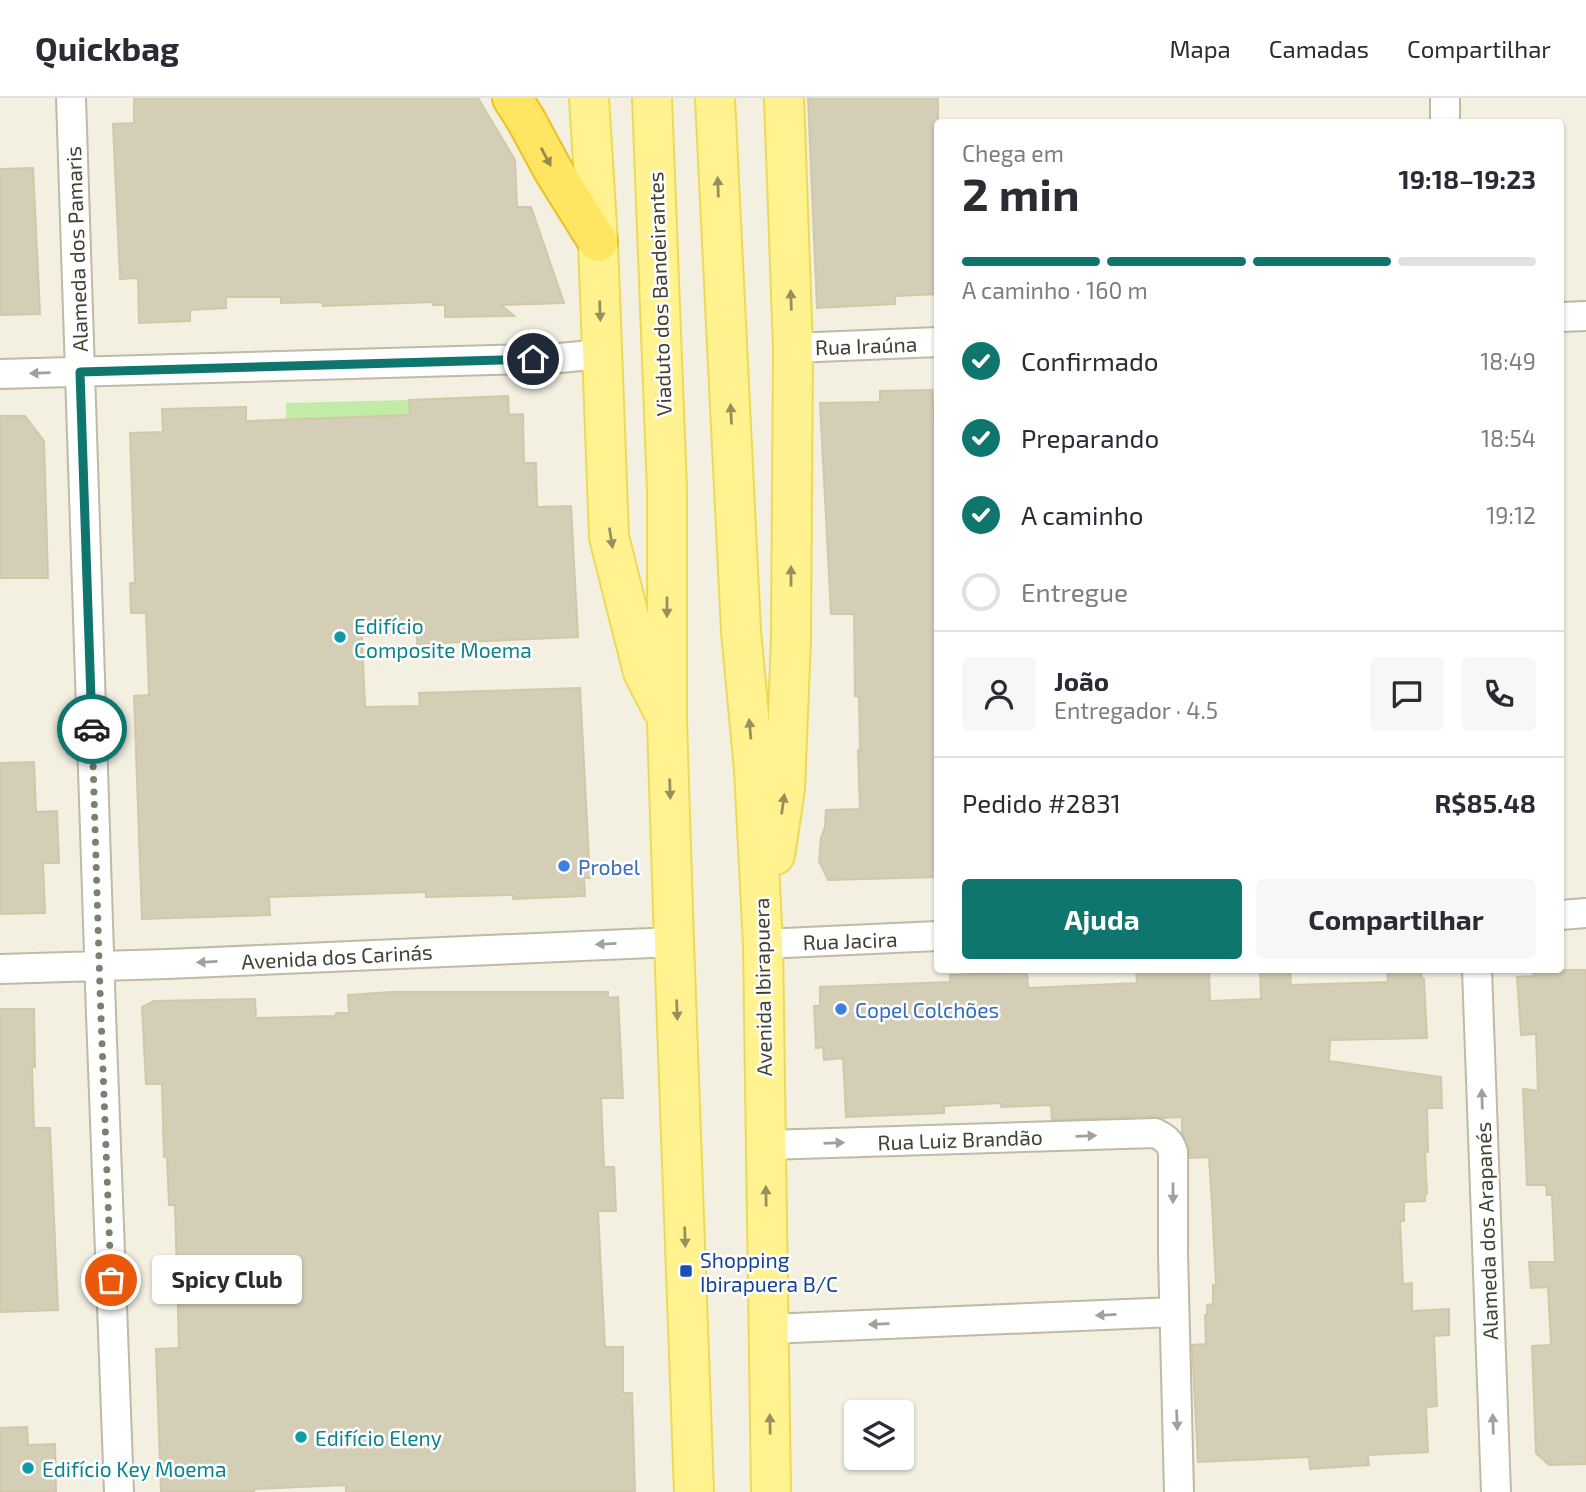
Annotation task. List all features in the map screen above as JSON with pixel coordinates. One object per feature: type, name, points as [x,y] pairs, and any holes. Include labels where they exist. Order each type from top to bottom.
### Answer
[{"type":"highway","points":[[512,98],[598,242]]},
{"type":"main road","points":[[589,98],[598,242],[609,537],[643,672],[667,720],[694,1492]]},
{"type":"main road","name":"Viaduto dos Bandeirantes","points":[[652,98],[667,490],[667,720]]},
{"type":"main road","name":"Avenida Ibirapuera","points":[[715,98],[741,631],[754,770],[763,944],[771,1492]]},
{"type":"main road","points":[[763,944],[785,789],[791,639],[793,348],[784,98]]},
{"type":"street","name":"Alameda dos Pamaris","points":[[71,98],[99,966],[120,1492]]},
{"type":"street","points":[[1445,98],[1446,119]]},
{"type":"street","points":[[1564,317],[1586,316]]},
{"type":"street","name":"Rua Iraúna","points":[[793,348],[934,342]]},
{"type":"street","points":[[0,374],[547,358],[601,354]]},
{"type":"street","points":[[1564,915],[1586,914]]},
{"type":"street","name":"Rua Jacira","points":[[763,944],[934,936]]},
{"type":"street","name":"Avenida dos Carinás","points":[[0,969],[674,942]]},
{"type":"street","name":"Alameda dos Arapanés","points":[[1477,973],[1496,1492]]},
{"type":"street","name":"Rua Luiz Brandão","points":[[766,1145],[1155,1133],[1171,1144],[1173,1152],[1174,1312]]},
{"type":"street","points":[[769,1329],[1174,1312],[1179,1492]]},
{"type":"green space","points":[[409,400],[410,415],[286,419],[286,403]]},
{"type":"building","points":[[134,98],[478,98],[515,160],[517,207],[531,207],[564,303],[501,305],[514,316],[445,317],[445,305],[433,305],[433,302],[323,306],[322,302],[281,303],[281,297],[226,297],[226,308],[190,310],[190,321],[139,323],[138,278],[120,279],[113,124],[134,123]]},
{"type":"building","points":[[808,98],[938,98],[938,119],[934,119],[934,294],[895,296],[895,304],[817,308]]},
{"type":"building","points":[[33,168],[40,314],[0,315],[0,169]]},
{"type":"building","points":[[932,390],[934,877],[828,880],[819,861],[826,810],[860,809],[860,750],[859,697],[855,696],[854,614],[831,614],[820,403],[880,402],[880,391]]},
{"type":"building","points":[[508,396],[509,415],[523,414],[524,463],[536,463],[537,507],[571,506],[578,637],[417,644],[417,634],[362,636],[365,707],[420,706],[419,693],[580,688],[590,878],[584,878],[585,896],[513,899],[513,895],[426,897],[426,892],[269,897],[270,915],[142,919],[134,696],[149,695],[146,613],[131,613],[130,583],[135,583],[130,433],[163,432],[162,409],[246,407],[246,421],[410,415],[409,400]]},
{"type":"building","points":[[0,416],[25,416],[44,441],[48,578],[0,578]]},
{"type":"building","points":[[34,762],[36,812],[57,811],[59,863],[43,863],[45,913],[0,914],[0,763]]},
{"type":"building","points":[[1586,970],[1586,1464],[1549,1465],[1536,1453],[1532,1346],[1551,1345],[1548,1287],[1531,1288],[1529,1262],[1555,1262],[1552,1195],[1547,1195],[1546,1185],[1527,1185],[1523,1089],[1538,1091],[1536,1034],[1521,1035],[1517,977],[1534,976],[1534,973]]},
{"type":"building","points":[[1001,973],[1027,973],[1028,988],[1137,983],[1136,973],[1209,973],[1210,1001],[1261,999],[1260,973],[1290,973],[1291,985],[1388,982],[1387,973],[1421,973],[1424,979],[1427,1038],[1330,1040],[1329,1061],[1441,1077],[1442,1108],[1427,1108],[1427,1194],[1425,1201],[1404,1202],[1404,1221],[1400,1221],[1403,1284],[1412,1283],[1412,1311],[1449,1309],[1449,1335],[1434,1336],[1437,1406],[1426,1407],[1428,1452],[1368,1455],[1369,1465],[1310,1469],[1309,1457],[1198,1462],[1192,1345],[1206,1344],[1205,1315],[1207,1305],[1213,1304],[1213,1285],[1216,1285],[1209,1157],[1190,1158],[1189,1147],[1182,1133],[1182,1117],[1052,1120],[1051,1105],[1001,1107],[1001,1103],[944,1106],[944,1113],[846,1117],[843,1058],[824,1060],[823,1047],[816,1048],[814,1006],[820,1006],[820,987],[950,982],[950,975]]},
{"type":"building","points":[[392,992],[608,992],[608,998],[618,997],[623,1098],[601,1098],[604,1167],[614,1167],[616,1211],[598,1211],[605,1347],[623,1347],[623,1393],[632,1393],[635,1492],[346,1492],[346,1485],[254,1489],[254,1492],[161,1492],[156,1349],[179,1348],[175,1205],[169,1205],[167,1157],[164,1157],[162,1084],[146,1084],[142,1007],[154,1001],[255,999],[256,1018],[336,1016],[336,1013],[349,1013],[348,995]]},
{"type":"building","points":[[0,1009],[34,1009],[34,1128],[50,1128],[58,1310],[0,1312]]},
{"type":"building","name":"Edifício Key Moema","points":[[27,1427],[28,1445],[55,1444],[56,1492],[0,1492],[0,1428]]},
{"type":"way so far","points":[[92,729],[111,1280]]},
{"type":"place","name":"Edifício Composite Moema","points":[[340,637]]},
{"type":"place","name":"Probel","points":[[564,866]]},
{"type":"place","name":"Copel Colchões","points":[[841,1009]]},
{"type":"place","name":"Shopping Ibirapuera B/C","points":[[686,1271]]},
{"type":"place","name":"Spicy Club","points":[[111,1280]]},
{"type":"place","name":"Edifício Eleny","points":[[301,1437]]},
{"type":"place","name":"Edifício Key Moema","points":[[28,1468]]},
{"type":"route","points":[[92,729],[80,372],[533,359]]}]
